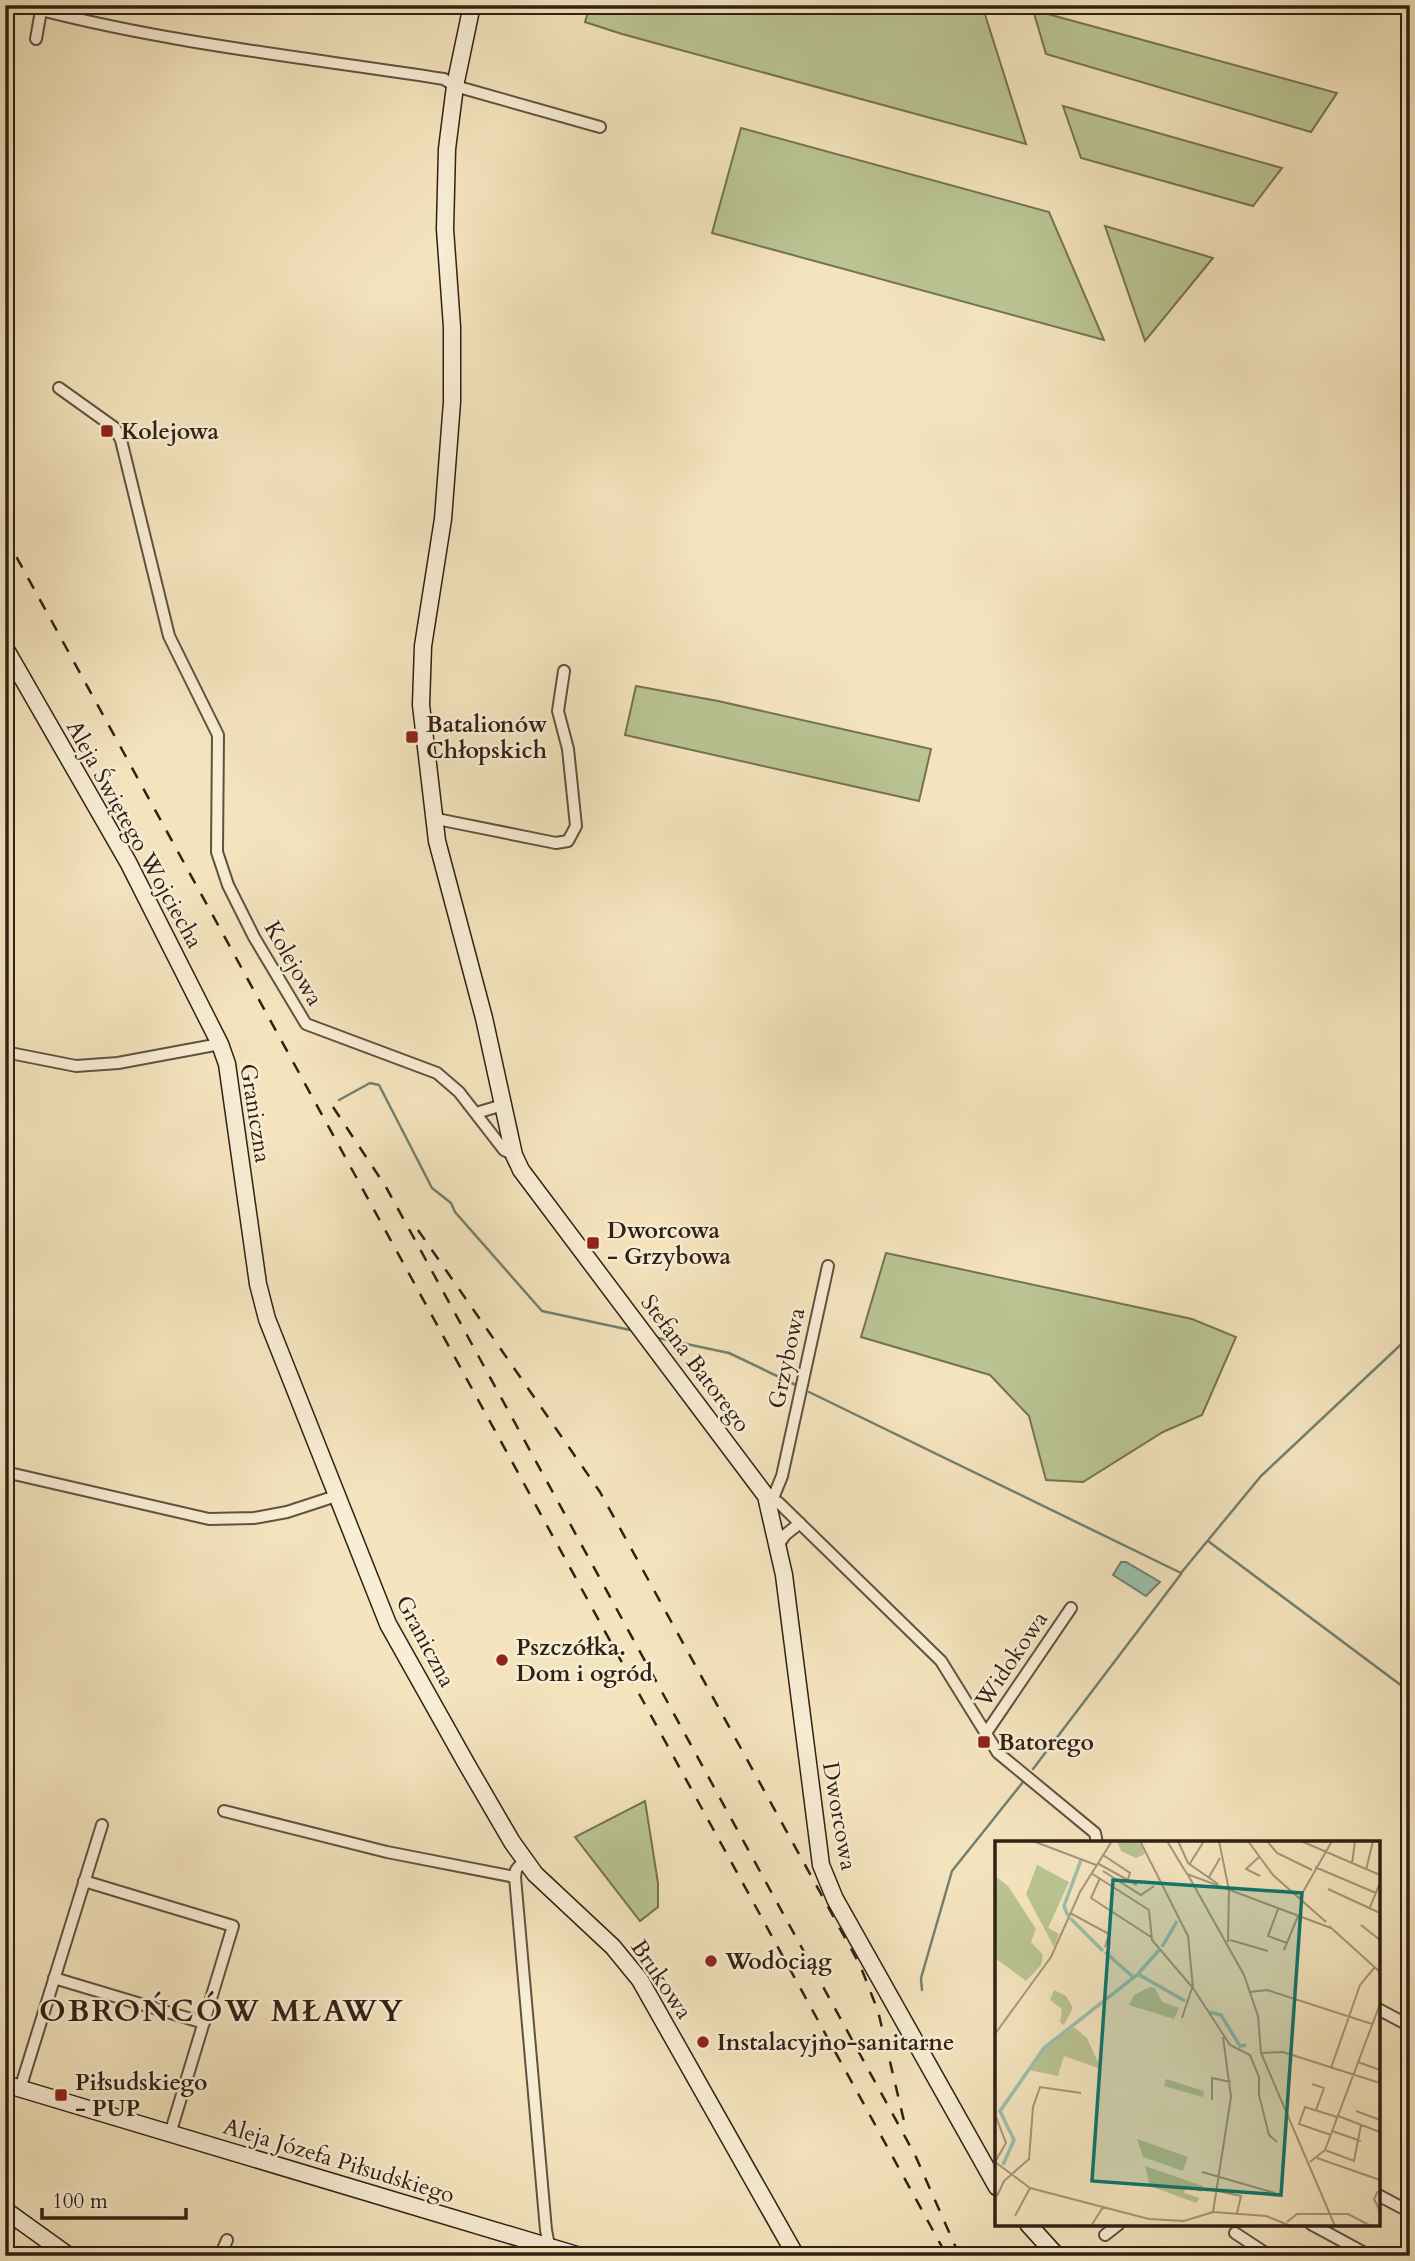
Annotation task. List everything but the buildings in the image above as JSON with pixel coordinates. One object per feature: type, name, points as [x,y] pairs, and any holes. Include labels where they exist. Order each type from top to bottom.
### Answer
[{"type":"street","points":[[472,5],[455,86],[447,149],[444,203],[452,327],[450,454],[421,676],[422,735],[432,818],[484,1017],[514,1155]]},
{"type":"street","points":[[36,39],[42,8],[105,26],[444,79],[455,86],[600,127]]},
{"type":"street","name":"Kolejowa","points":[[59,388],[115,428],[121,440],[169,636],[218,735],[217,838],[221,868],[254,937],[306,1024]]},
{"type":"street","name":"Aleja Świętego Wojciecha","points":[[5,648],[128,862],[220,1044]]},
{"type":"street","points":[[432,818],[556,844],[572,837],[576,826],[576,813],[568,749],[558,711],[564,671]]},
{"type":"street","name":"Stefana Batorego","points":[[306,1024],[437,1073],[459,1092],[504,1150],[514,1155],[521,1170],[769,1497],[800,1523],[941,1661],[998,1753],[1095,1833],[1097,1841]]},
{"type":"street","points":[[5,1052],[76,1066],[118,1063],[220,1044]]},
{"type":"street","name":"Graniczna","points":[[220,1044],[226,1064],[258,1284],[267,1320],[388,1624],[524,1860]]},
{"type":"street","points":[[476,1113],[503,1105]]},
{"type":"street","name":"Grzybowa","points":[[769,1497],[782,1476],[828,1266]]},
{"type":"street","points":[[5,1472],[209,1519],[254,1518],[336,1496]]},
{"type":"street","name":"Dworcowa","points":[[769,1497],[779,1544],[821,1865],[835,1899],[995,2183]]},
{"type":"street","points":[[779,1544],[785,1535],[800,1523]]},
{"type":"street","name":"Widokowa","points":[[986,1733],[1071,1608]]},
{"type":"street","points":[[224,1811],[387,1852],[515,1877]]},
{"type":"street","points":[[13,2086],[54,1978],[102,1825]]},
{"type":"street","points":[[524,1860],[516,1870],[515,1877],[550,2251]]},
{"type":"street","name":"Brukowa","points":[[524,1860],[555,1895],[613,1947],[640,1980],[796,2256]]},
{"type":"street","points":[[84,1881],[233,1926],[170,2134]]},
{"type":"street","points":[[54,1978],[204,2023]]},
{"type":"street","points":[[1380,2010],[1410,2026]]},
{"type":"street","name":"Aleja Józefa Piłsudskiego","points":[[13,2086],[550,2251],[580,2256]]},
{"type":"street","points":[[1380,2196],[1410,2212]]},
{"type":"street","points":[[5,2234],[10,2214],[69,2256]]},
{"type":"street","points":[[1030,2226],[1057,2256]]},
{"type":"street","points":[[1105,2235],[1116,2226]]},
{"type":"street","points":[[1315,2226],[1370,2256]]},
{"type":"street","points":[[1235,2233],[1270,2256]]},
{"type":"street","points":[[220,2256],[226,2239]]},
{"type":"shaded area","points":[[590,5],[982,5],[1026,144],[622,34],[585,22]]},
{"type":"shaded area","points":[[1033,10],[1337,93],[1311,132],[1046,54]]},
{"type":"shaded area","points":[[1063,106],[1282,168],[1253,206],[1081,158]]},
{"type":"shaded area","points":[[741,128],[1049,212],[1104,340],[712,233]]},
{"type":"shaded area","points":[[1105,226],[1213,258],[1145,341]]},
{"type":"shaded area","points":[[636,686],[718,701],[931,749],[919,801],[625,735]]},
{"type":"shaded area","points":[[886,1253],[1192,1319],[1236,1337],[1202,1415],[1163,1432],[1083,1482],[1046,1480],[1029,1416],[990,1375],[861,1337]]},
{"type":"shaded area","points":[[1121,1562],[1126,1562],[1160,1582],[1146,1596],[1113,1575]]},
{"type":"shaded area","points":[[645,1801],[658,1883],[658,1907],[640,1921],[575,1837]]},
{"type":"waterway","points":[[339,1100],[370,1083],[379,1085],[432,1188],[451,1203],[455,1212],[542,1311],[630,1330]]},
{"type":"waterway","points":[[809,1392],[1181,1573],[1261,1476],[1410,1336]]},
{"type":"waterway","points":[[658,1338],[729,1353],[796,1385]]},
{"type":"waterway","points":[[1208,1541],[1410,1692]]},
{"type":"waterway","points":[[1033,1769],[1181,1574]]},
{"type":"waterway","points":[[922,1990],[921,1978],[952,1871],[1023,1782]]},
{"type":"railway","points":[[5,536],[947,2256]]},
{"type":"railway","points":[[333,1107],[386,1187],[915,2155],[957,2250]]},
{"type":"railway","points":[[418,1230],[600,1492],[860,1965],[878,2011],[904,2121]]},
{"type":"place","name":"Kolejowa","points":[[107,431]]},
{"type":"place","name":"Batalionów Chłopskich","points":[[412,737]]},
{"type":"place","name":"Dworcowa - Grzybowa","points":[[593,1243]]},
{"type":"place","name":"Pszczółka. Dom i ogród","points":[[502,1660]]},
{"type":"place","name":"Batorego","points":[[984,1742]]},
{"type":"place","name":"Wodociąg","points":[[711,1961]]},
{"type":"place","name":"Instalacyjno-sanitarne","points":[[703,2042]]},
{"type":"place","name":"Piłsudskiego - PUP","points":[[61,2095]]},
{"type":"district","name":"OBROŃCÓW MŁAWY","points":[[222,2011]]}]
